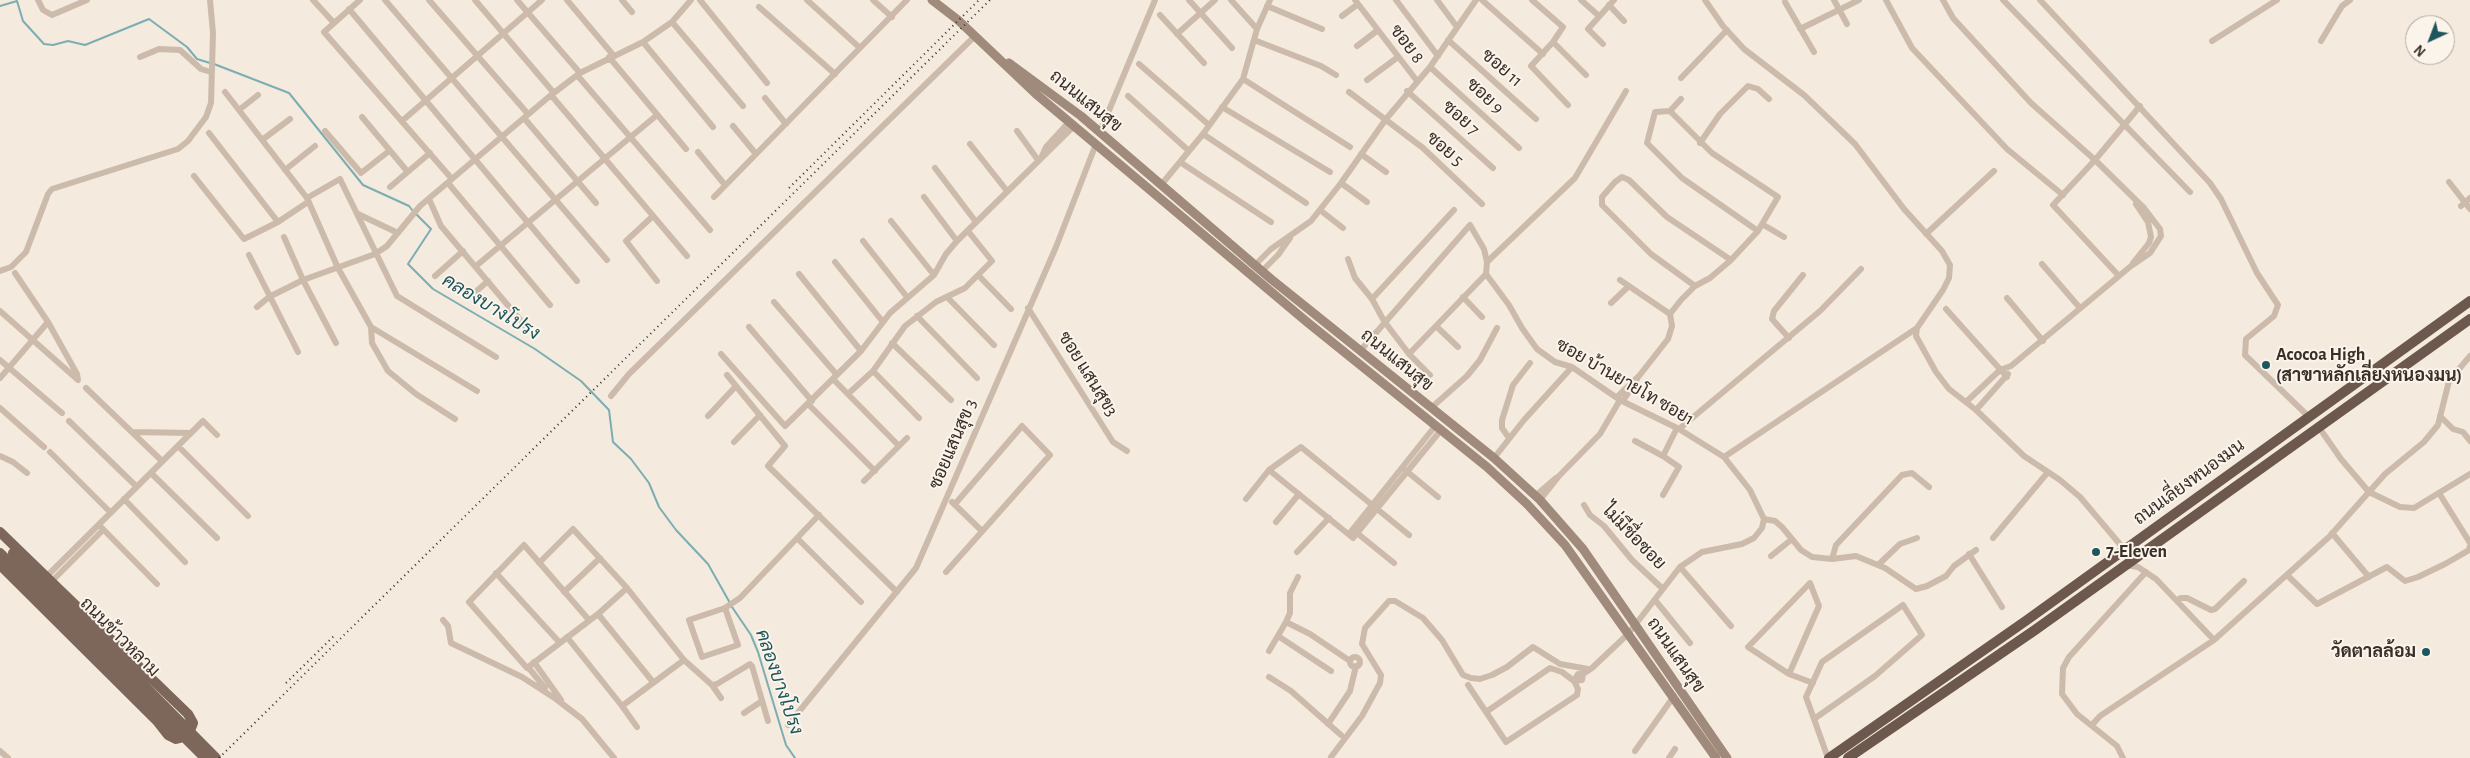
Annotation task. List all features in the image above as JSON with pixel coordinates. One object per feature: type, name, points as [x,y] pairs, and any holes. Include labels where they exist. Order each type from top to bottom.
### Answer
[{"type":"highway","name":"ถนนเลี่ยงหนองมน","points":[[1829,758],[2027,620],[2470,301]]},
{"type":"highway","name":"ถนนเลี่ยงหนองมน","points":[[1848,758],[2035,630],[2470,319]]},
{"type":"highway","points":[[2027,620],[2035,630]]},
{"type":"main road","name":"ถนนแสนสุข","points":[[933,0],[1072,124],[1527,504],[1565,545],[1674,696],[1716,758]]},
{"type":"main road","name":"ถนนแสนสุข","points":[[984,46],[1044,87],[1081,116],[1258,268],[1494,458],[1537,498],[1583,549],[1728,758]]},
{"type":"main road","points":[[1072,124],[1081,116]]},
{"type":"main road","points":[[1346,354],[1353,352],[1352,344]]},
{"type":"main road","points":[[1361,366],[1362,359],[1369,358]]},
{"type":"main road","points":[[0,532],[48,586],[188,714],[193,728],[188,736],[180,739],[168,735],[157,721],[0,565]]},
{"type":"main road","name":"ถนนข้าวหลาม","points":[[0,540],[48,586],[216,758]]},
{"type":"main road","name":"ถนนข้าวหลาม","points":[[0,553],[48,586],[205,758]]},
{"type":"street","points":[[38,0],[42,10],[52,15],[87,0]]},
{"type":"street","points":[[0,271],[10,267],[26,252],[48,194],[52,189],[178,149],[188,142],[206,117],[211,103],[212,33],[210,0]]},
{"type":"street","points":[[313,0],[334,23]]},
{"type":"street","points":[[360,0],[324,32],[430,153],[501,246],[550,305]]},
{"type":"street","points":[[385,0],[557,198],[607,260]]},
{"type":"street","points":[[429,0],[596,203]]},
{"type":"street","points":[[475,0],[504,33],[604,159],[686,256]]},
{"type":"street","points":[[518,0],[710,230]]},
{"type":"street","points":[[402,121],[542,0]]},
{"type":"street","points":[[567,0],[686,149]]},
{"type":"street","points":[[622,0],[632,12]]},
{"type":"street","points":[[257,307],[269,297],[303,280],[375,254],[387,246],[420,206],[552,94],[578,74],[644,42],[672,22],[691,0]]},
{"type":"street","points":[[700,0],[767,83]]},
{"type":"street","points":[[807,0],[860,48]]},
{"type":"street","points":[[873,0],[892,18]]},
{"type":"street","points":[[714,197],[860,48],[892,18],[907,0]]},
{"type":"street","points":[[1100,132],[1155,0]]},
{"type":"street","points":[[1189,0],[1232,48]]},
{"type":"street","points":[[1177,34],[1215,0]]},
{"type":"street","points":[[1231,0],[1257,29]]},
{"type":"street","points":[[1396,0],[1438,56]]},
{"type":"street","points":[[1437,0],[1457,27]]},
{"type":"street","points":[[1258,268],[1271,249],[1311,220],[1320,210],[1386,118],[1438,56],[1476,0]]},
{"type":"street","points":[[1482,0],[1543,54]]},
{"type":"street","points":[[1532,0],[1563,27],[1553,42],[1531,66],[1568,105]]},
{"type":"street","points":[[1581,0],[1599,16]]},
{"type":"street","points":[[1706,0],[1727,30],[1744,49],[1804,95],[1856,144],[1904,209],[1942,251],[1950,265],[1949,278],[1943,290],[1917,328],[1724,457]]},
{"type":"street","points":[[1834,0],[1847,24]]},
{"type":"street","points":[[1800,29],[1859,0]]},
{"type":"street","points":[[1886,0],[1912,48],[2007,149],[2063,195]]},
{"type":"street","points":[[1943,0],[1953,18],[2030,103],[2095,160],[2155,222],[2161,236],[2150,253],[2131,266],[2012,366],[2000,370],[1966,402]]},
{"type":"street","points":[[2003,0],[2123,126],[2190,192]]},
{"type":"street","points":[[2040,0],[2140,106],[2210,183],[2221,198],[2258,273],[2278,305],[2274,316],[2246,339],[2245,355],[2308,416]]},
{"type":"street","points":[[2212,42],[2277,0]]},
{"type":"street","points":[[2321,41],[2342,6],[2350,0]]},
{"type":"street","points":[[1342,16],[1357,2]]},
{"type":"street","name":"ซอย 8","points":[[1357,2],[1417,82]]},
{"type":"street","points":[[1785,2],[1814,52]]},
{"type":"street","points":[[1161,185],[1204,134],[1243,79],[1257,29],[1268,3],[1322,29]]},
{"type":"street","points":[[1603,44],[1588,29],[1599,16],[1612,3],[1624,21]]},
{"type":"street","points":[[759,6],[835,74]]},
{"type":"street","points":[[349,10],[577,281]]},
{"type":"street","points":[[1160,15],[1204,63]]},
{"type":"street","points":[[672,22],[742,106]]},
{"type":"street","points":[[1357,46],[1378,30]]},
{"type":"street","points":[[1682,78],[1727,30]]},
{"type":"street","points":[[611,396],[636,367],[975,36]]},
{"type":"street","points":[[1254,40],[1321,66],[1336,75]]},
{"type":"street","name":"ซอย 11","points":[[1448,40],[1536,119]]},
{"type":"street","points":[[644,42],[713,127]]},
{"type":"street","points":[[1553,42],[1586,75]]},
{"type":"street","points":[[140,57],[159,49],[180,50],[201,69],[211,68]]},
{"type":"street","points":[[1366,80],[1398,57]]},
{"type":"street","points":[[1140,64],[1209,125]]},
{"type":"street","name":"ซอย 9","points":[[1430,66],[1519,148]]},
{"type":"street","points":[[1243,79],[1350,147]]},
{"type":"street","points":[[1700,143],[1720,114],[1748,86],[1753,86],[1770,98]]},
{"type":"street","name":"ซอย 7","points":[[1408,91],[1493,168]]},
{"type":"street","points":[[1487,262],[1575,178],[1626,91]]},
{"type":"street","points":[[225,92],[308,200],[338,268],[371,327],[372,343],[388,371],[416,394],[455,419]]},
{"type":"street","name":"ซอย 5","points":[[1349,92],[1386,118],[1423,148],[1482,204]]},
{"type":"street","points":[[239,110],[258,95]]},
{"type":"street","points":[[1128,96],[1190,151]]},
{"type":"street","points":[[765,98],[786,124]]},
{"type":"street","points":[[1681,99],[1670,111],[1655,112],[1647,144],[1682,178],[1758,231]]},
{"type":"street","points":[[2119,276],[2053,205],[2095,160],[2140,106]]},
{"type":"street","points":[[1222,108],[1330,172]]},
{"type":"street","points":[[1670,111],[1712,153],[1778,196],[1758,231],[1731,260],[1710,278],[1695,286],[1670,314]]},
{"type":"street","points":[[476,266],[657,115]]},
{"type":"street","points":[[362,117],[408,171]]},
{"type":"street","points":[[262,140],[290,119]]},
{"type":"street","points":[[721,354],[785,426],[861,351],[882,322],[907,297],[934,275],[946,254],[1040,158],[1051,151],[1072,124]]},
{"type":"street","points":[[733,126],[756,154]]},
{"type":"street","points":[[325,131],[360,173],[389,151]]},
{"type":"street","points":[[1017,131],[1040,158]]},
{"type":"street","points":[[209,133],[278,222]]},
{"type":"street","points":[[1204,134],[1306,202]]},
{"type":"street","points":[[970,144],[1007,191]]},
{"type":"street","name":"ซอยแสนสุข 3","points":[[788,725],[916,568],[1056,246],[1096,144]]},
{"type":"street","points":[[285,170],[315,146]]},
{"type":"street","points":[[698,152],[725,185]]},
{"type":"street","points":[[390,187],[430,153]]},
{"type":"street","points":[[1361,154],[1386,172]]},
{"type":"street","points":[[1180,162],[1271,222]]},
{"type":"street","points":[[935,168],[976,222]]},
{"type":"street","points":[[1926,234],[1994,171]]},
{"type":"street","points":[[194,176],[244,239],[278,222],[340,179],[396,296],[496,357]]},
{"type":"street","points":[[1695,286],[1651,254],[1602,206],[1602,197],[1615,182],[1622,177],[1629,180],[1668,218],[1731,260]]},
{"type":"street","points":[[2449,182],[2470,209]]},
{"type":"street","points":[[1341,183],[1367,202]]},
{"type":"street","points":[[924,197],[958,241]]},
{"type":"street","points":[[429,199],[441,226],[528,328]]},
{"type":"street","points":[[1320,210],[1343,228]]},
{"type":"street","points":[[1372,299],[1454,210]]},
{"type":"street","points":[[358,214],[398,233]]},
{"type":"street","points":[[653,216],[626,241],[657,281]]},
{"type":"street","points":[[891,221],[934,275]]},
{"type":"street","points":[[1762,224],[1784,237]]},
{"type":"street","points":[[1360,351],[1384,321],[1470,225],[1484,249],[1487,262],[1486,274],[1409,354]]},
{"type":"street","points":[[848,394],[872,371],[905,326],[936,302],[948,298],[965,288],[992,261],[968,230]]},
{"type":"street","points":[[284,237],[303,280],[336,343]]},
{"type":"street","points":[[863,241],[907,297]]},
{"type":"street","points":[[435,276],[463,251]]},
{"type":"street","points":[[249,255],[298,352]]},
{"type":"street","points":[[1348,259],[1355,278],[1372,299],[1384,321],[1409,354],[1430,375]]},
{"type":"street","points":[[835,262],[882,322]]},
{"type":"street","points":[[2042,264],[2080,308]]},
{"type":"street","points":[[1663,456],[1678,428],[1789,338],[1820,311],[1861,269]]},
{"type":"street","points":[[0,311],[78,380],[77,374],[48,322],[15,273]]},
{"type":"street","points":[[799,274],[861,351]]},
{"type":"street","name":"ซอย บ้านยายโท ซอย1","points":[[1486,274],[1538,349],[1555,362],[1572,367],[1620,399],[1678,428],[1724,457],[1750,490],[1764,519]]},
{"type":"street","points":[[1789,338],[1772,319],[1774,311],[1803,275]]},
{"type":"street","points":[[979,276],[1011,309]]},
{"type":"street","points":[[1537,498],[1545,485],[1559,476],[1600,434],[1620,399],[1668,339],[1672,326],[1670,314],[1620,280]]},
{"type":"street","points":[[472,295],[488,281]]},
{"type":"street","points":[[1611,303],[1629,286]]},
{"type":"street","points":[[1463,297],[1482,316]]},
{"type":"street","points":[[948,298],[994,345]]},
{"type":"street","points":[[2007,298],[2043,341]]},
{"type":"street","points":[[774,302],[848,394],[899,446]]},
{"type":"street","name":"ซอย แสนสุข3","points":[[1028,308],[1112,442],[1128,451]]},
{"type":"street","points":[[1946,309],[2007,377]]},
{"type":"street","points":[[917,316],[977,378]]},
{"type":"street","points":[[0,378],[48,322]]},
{"type":"street","points":[[1436,326],[1458,347]]},
{"type":"street","points":[[371,327],[477,390]]},
{"type":"street","points":[[748,327],[810,403],[875,471]]},
{"type":"street","points":[[1431,408],[1467,376],[1480,360],[1497,328]]},
{"type":"street","points":[[1917,328],[1916,336],[1936,372],[1949,389],[1976,410],[2024,456],[2080,497],[2124,549]]},
{"type":"street","points":[[892,342],[951,400]]},
{"type":"street","points":[[2092,725],[2100,716],[2214,640],[2288,576],[2332,533],[2385,474],[2424,442],[2438,425],[2449,381],[2470,356]]},
{"type":"street","points":[[0,360],[62,413]]},
{"type":"street","points":[[1509,438],[1502,428],[1502,420],[1513,385],[1530,363]]},
{"type":"street","points":[[1976,410],[2007,377],[2012,366]]},
{"type":"street","points":[[1494,458],[1509,438],[1572,367]]},
{"type":"street","points":[[872,371],[919,418]]},
{"type":"street","points":[[727,375],[785,446],[768,466],[897,592]]},
{"type":"street","points":[[708,416],[736,386]]},
{"type":"street","points":[[86,388],[162,461]]},
{"type":"street","points":[[0,408],[44,447]]},
{"type":"street","points":[[734,442],[760,415]]},
{"type":"street","points":[[2440,416],[2453,429],[2463,432],[2470,441]]},
{"type":"street","points":[[69,420],[137,487]]},
{"type":"street","points":[[48,586],[101,528],[111,513],[202,421],[217,436]]},
{"type":"street","points":[[946,572],[1050,455],[1022,426],[955,504]]},
{"type":"street","points":[[2318,426],[2341,459],[2369,492],[2400,507],[2414,508],[2470,474]]},
{"type":"street","points":[[1269,470],[1353,538],[1375,507],[1438,428]]},
{"type":"street","points":[[133,432],[192,432]]},
{"type":"street","points":[[864,481],[907,438]]},
{"type":"street","points":[[1635,441],[1679,467],[1663,495]]},
{"type":"street","points":[[178,446],[248,516]]},
{"type":"street","points":[[1246,499],[1269,470],[1300,447],[1408,534]]},
{"type":"street","points":[[50,452],[111,513]]},
{"type":"street","points":[[0,456],[13,462],[27,473]]},
{"type":"street","points":[[1404,470],[1438,497]]},
{"type":"street","points":[[1992,538],[2048,472]]},
{"type":"street","points":[[151,473],[216,538]]},
{"type":"street","points":[[1832,559],[1836,545],[1902,475],[1912,473],[1929,487]]},
{"type":"street","points":[[2288,576],[2317,604],[2387,567],[2405,581],[2445,564],[2469,550],[2470,545],[2439,493]]},
{"type":"street","points":[[1276,522],[1299,494]]},
{"type":"street","points":[[946,498],[955,504],[982,531]]},
{"type":"street","points":[[124,500],[186,562]]},
{"type":"street","name":"ไม่มีชื่อซอย","points":[[1584,505],[1590,515],[1616,538],[1645,574],[1663,589]]},
{"type":"street","points":[[1349,534],[1375,507]]},
{"type":"street","points":[[726,607],[738,645],[702,657],[689,620],[726,607],[734,602],[819,515]]},
{"type":"street","points":[[1297,552],[1329,518]]},
{"type":"street","points":[[1574,681],[1582,680],[1585,671],[1628,634],[1680,567],[1702,552],[1742,544],[1754,538],[1762,528],[1764,519],[1775,521],[1801,550],[1812,557],[1832,559],[1856,556],[1878,565],[1916,589],[1927,586],[1946,576],[1954,566],[1976,550]]},
{"type":"street","points":[[101,528],[157,584]]},
{"type":"street","points":[[538,563],[573,529],[627,588],[684,660],[712,685],[721,698]]},
{"type":"street","points":[[1357,533],[1394,563]]},
{"type":"street","points":[[2332,533],[2368,577]]},
{"type":"street","points":[[798,538],[861,602]]},
{"type":"street","points":[[1878,565],[1900,544],[1917,538]]},
{"type":"street","points":[[1771,556],[1792,539]]},
{"type":"street","points":[[551,695],[469,602],[524,545],[589,620]]},
{"type":"street","points":[[1969,554],[2002,607]]},
{"type":"street","points":[[564,592],[600,558]]},
{"type":"street","points":[[2126,565],[2138,567],[2156,579],[2214,640]]},
{"type":"street","points":[[1680,567],[1731,626]]},
{"type":"street","points":[[2123,758],[2117,746],[2077,714],[2062,694],[2063,668],[2069,657],[2146,572]]},
{"type":"street","points":[[496,573],[560,642]]},
{"type":"street","points":[[1269,651],[1290,613],[1290,593],[1298,577]]},
{"type":"street","points":[[2176,600],[2186,598],[2211,610],[2216,609],[2244,581]]},
{"type":"street","points":[[1789,674],[1819,606],[1810,584],[1748,648],[1789,674],[1813,683]]},
{"type":"street","points":[[528,667],[598,614],[627,588]]},
{"type":"street","points":[[1655,600],[1690,643]]},
{"type":"street","points":[[1332,757],[1362,716],[1380,683],[1381,675],[1362,644],[1365,628],[1389,601],[1395,602],[1423,618],[1442,640],[1464,675],[1471,678],[1480,679],[1492,675],[1507,667],[1533,647],[1560,664],[1585,671]]},
{"type":"street","points":[[1814,719],[1875,676],[1922,635],[1903,605],[1822,662],[1806,697],[1814,719],[1829,758]]},
{"type":"street","points":[[598,614],[653,682]]},
{"type":"street","points":[[443,620],[448,626],[451,643],[522,677],[551,695],[593,730],[614,758]]},
{"type":"street","points":[[1286,622],[1310,634],[1350,661],[1354,657],[1358,663]]},
{"type":"street","points":[[1278,636],[1331,671]]},
{"type":"street","points":[[567,637],[622,706],[636,727]]},
{"type":"street","points":[[1328,724],[1350,692],[1358,663],[1368,654]]},
{"type":"street","points":[[622,706],[684,660]]},
{"type":"street","points":[[534,662],[566,707]]},
{"type":"street","points":[[712,685],[717,684],[750,664],[768,721]]},
{"type":"street","points":[[1468,684],[1486,712],[1506,742],[1577,694],[1578,689],[1574,681],[1562,672],[1550,668],[1486,712]]},
{"type":"street","points":[[1269,677],[1291,691],[1341,736]]},
{"type":"street","points":[[1635,751],[1674,696]]},
{"type":"street","points":[[744,713],[762,701]]},
{"type":"street","points":[[1669,758],[1675,750]]},
{"type":"street","points":[[0,751],[8,758]]},
{"type":"waterway","name":"คลองบางโปรง","points":[[0,6],[17,1],[23,21],[44,44],[53,45],[68,41],[85,45],[149,19],[187,47],[197,59],[210,63]]},
{"type":"waterway","name":"คลองบางโปรง","points":[[214,64],[289,93],[363,185],[409,206],[413,211]]},
{"type":"waterway","name":"คลองบางโปรง","points":[[416,214],[431,229],[408,264],[433,289],[535,349],[581,381],[609,410],[613,442],[631,459],[649,483],[659,507],[676,530],[708,564],[730,603]]},
{"type":"waterway","name":"คลองบางโปรง","points":[[732,607],[751,635],[758,652],[786,745],[795,758]]},
{"type":"railway","points":[[789,188],[979,0]]},
{"type":"railway","points":[[219,758],[990,0]]},
{"type":"railway","points":[[286,683],[335,635]]},
{"type":"place","name":"Acocoa High (สาขาหลักเลี่ยงหนองมน)","points":[[2266,365]]},
{"type":"place","name":"7-Eleven","points":[[2096,552]]},
{"type":"place","name":"วัดตาลล้อม","points":[[2426,652]]}]
